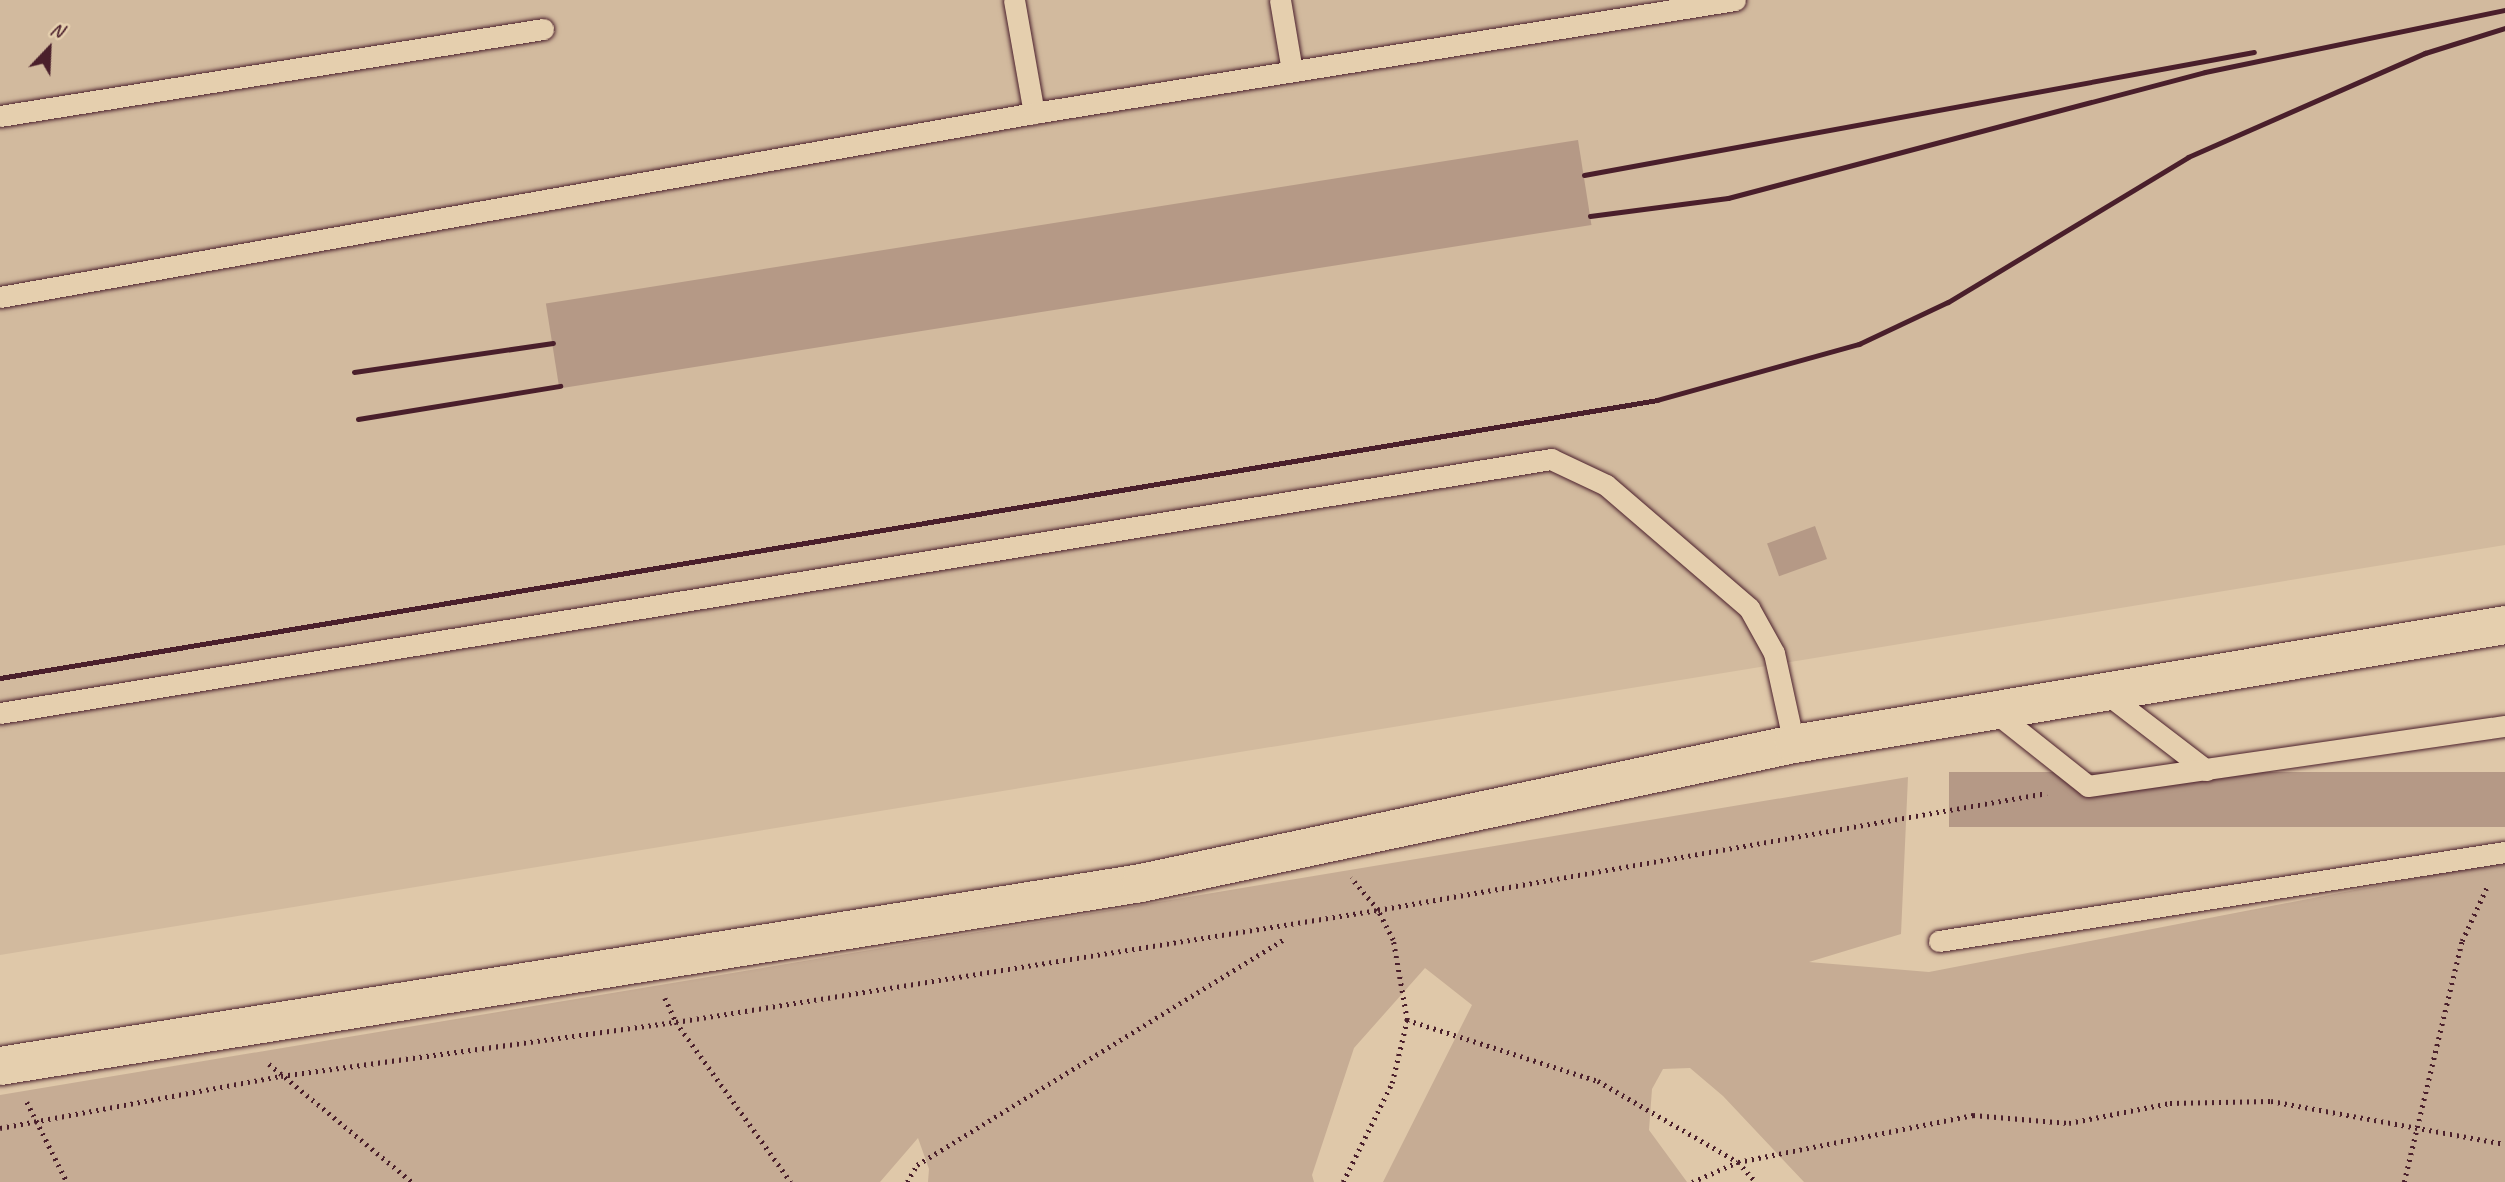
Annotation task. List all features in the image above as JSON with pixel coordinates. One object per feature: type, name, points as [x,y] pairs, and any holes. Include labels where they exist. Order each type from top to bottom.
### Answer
[{"type":"street","points":[[5,1065],[1141,883],[1794,744],[1996,713],[2505,625]]},
{"type":"lane","points":[[1014,0],[1034,113]]},
{"type":"lane","points":[[1280,0],[1292,71]]},
{"type":"lane","points":[[0,296],[1034,113],[1735,0]]},
{"type":"lane","points":[[0,116],[543,29]]},
{"type":"lane","points":[[0,713],[1551,459],[1606,485],[1749,608],[1774,653],[1794,744]]},
{"type":"lane","points":[[2108,694],[2206,770]]},
{"type":"lane","points":[[1996,713],[2088,786],[2505,726]]},
{"type":"lane","points":[[1939,942],[2504,852]]},
{"type":"path","points":[[0,1128],[281,1076],[676,1022],[1378,910],[2088,786]]},
{"type":"path","points":[[1323,844],[1378,910],[1393,940],[1407,1020],[1392,1083],[1343,1182]]},
{"type":"path","points":[[2404,1182],[2462,941],[2504,852]]},
{"type":"path","points":[[907,1182],[917,1165],[1284,939]]},
{"type":"path","points":[[649,962],[676,1022],[791,1182]]},
{"type":"path","points":[[1407,1020],[1598,1081],[1738,1163],[1756,1182]]},
{"type":"path","points":[[233,1029],[281,1076],[412,1182]]},
{"type":"path","points":[[5,1065],[67,1182]]},
{"type":"path","points":[[1692,1182],[1738,1163],[1973,1115],[2069,1123],[2170,1103],[2271,1101],[2418,1131],[2505,1144]]},
{"type":"shaded area","points":[[0,0],[2505,0],[2505,545],[0,955]]},
{"type":"shaded area","points":[[1908,777],[1901,934],[1809,962],[1929,972],[2505,861],[2505,1182],[1804,1182],[1723,1096],[1690,1068],[1663,1069],[1652,1089],[1649,1130],[1687,1182],[1383,1182],[1472,1005],[1425,968],[1354,1048],[1312,1175],[1314,1182],[928,1182],[929,1169],[918,1138],[880,1182],[0,1182],[0,1095]]},
{"type":"building","points":[[1578,140],[1591,225],[559,388],[546,303]]},
{"type":"building","points":[[1815,526],[1827,559],[1779,576],[1767,543]]},
{"type":"building","points":[[1949,772],[2505,772],[2505,827],[1949,827]]},
{"type":"railway","points":[[1590,216],[1728,198],[2205,72],[2505,10]]},
{"type":"railway","points":[[0,678],[1657,400],[1859,344],[1948,302],[2188,157],[2425,53],[2505,28]]},
{"type":"railway","points":[[1584,175],[2254,52]]},
{"type":"railway","points":[[354,372],[553,343]]},
{"type":"railway","points":[[358,419],[560,386]]}]
